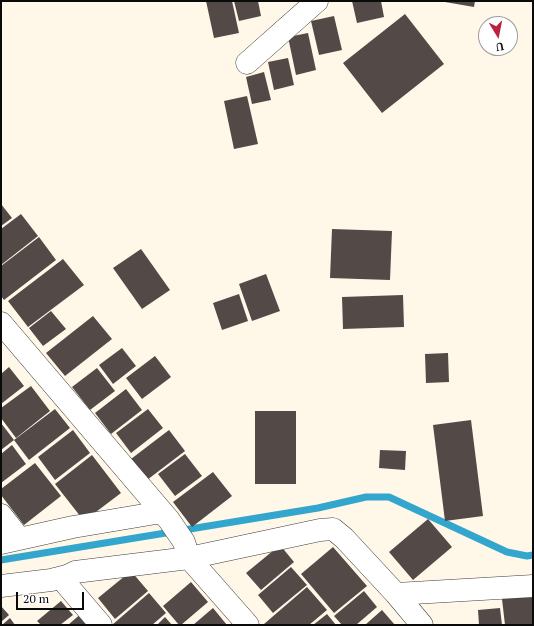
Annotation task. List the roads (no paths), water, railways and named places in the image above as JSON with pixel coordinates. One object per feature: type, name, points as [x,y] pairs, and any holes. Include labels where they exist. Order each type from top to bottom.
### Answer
[{"type":"street","points":[[247,63],[317,1]]},
{"type":"street","points":[[1,322],[166,516],[187,550],[248,625]]},
{"type":"street","points":[[1,515],[11,541],[73,527],[166,516]]},
{"type":"street","points":[[1,586],[52,580],[75,572],[187,550],[333,529],[344,538],[396,594],[422,625]]},
{"type":"street","points":[[67,576],[66,584],[101,625]]},
{"type":"street","points":[[396,594],[533,586]]},
{"type":"waterway","points":[[1,560],[318,508],[366,497],[389,497],[507,552],[527,556],[533,555]]}]
